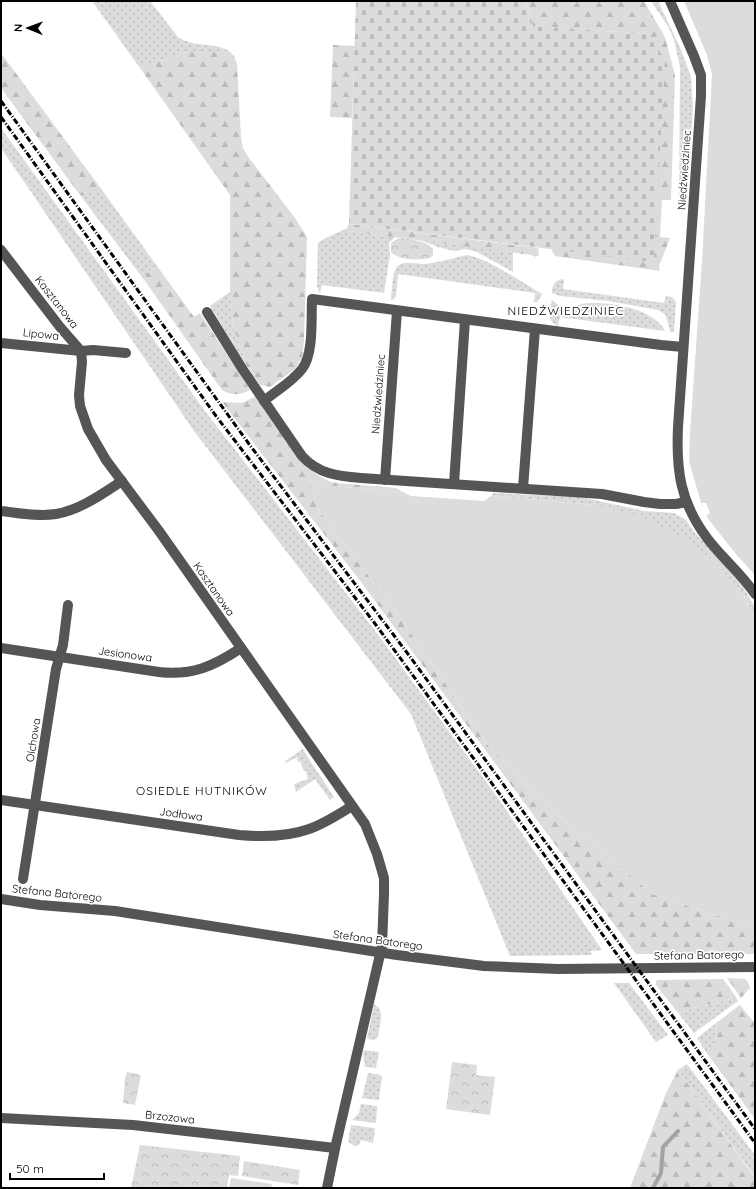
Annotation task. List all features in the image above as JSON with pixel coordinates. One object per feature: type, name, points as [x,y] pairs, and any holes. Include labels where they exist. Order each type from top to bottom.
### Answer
[{"type":"street","name":"Niedźwiedziniec","points":[[670,1],[701,75],[701,104],[677,448],[678,468],[686,502],[695,520],[707,538],[743,578],[755,594]]},
{"type":"street","name":"Kasztanowa","points":[[1,250],[60,327],[81,350],[82,362],[79,396],[83,419],[93,439],[365,824],[370,834],[384,878],[383,935],[380,952]]},
{"type":"street","points":[[264,401],[296,376],[303,368],[310,348],[312,299],[683,347]]},
{"type":"street","name":"Niedźwiedziniec","points":[[385,480],[397,311]]},
{"type":"street","points":[[207,312],[243,370],[302,456],[313,466],[325,473],[385,480],[602,494],[660,504],[676,504],[686,502]]},
{"type":"street","points":[[454,484],[465,320]]},
{"type":"street","points":[[523,488],[535,329]]},
{"type":"street","name":"Lipowa","points":[[1,343],[126,353]]},
{"type":"street","points":[[1,511],[38,514],[63,512],[88,503],[122,481]]},
{"type":"street","name":"Olchowa","points":[[23,879],[56,669],[63,645],[68,605]]},
{"type":"street","name":"Jesionowa","points":[[1,648],[159,672],[178,673],[208,667],[241,648]]},
{"type":"street","name":"Jodłowa","points":[[1,800],[34,806],[259,837],[297,833],[308,830],[352,806]]},
{"type":"street","name":"Stefana Batorego","points":[[1,899],[40,905],[115,911],[462,964],[506,968],[755,967]]},
{"type":"street","points":[[328,1188],[335,1148],[380,952]]},
{"type":"street","name":"Brzozowa","points":[[1,1118],[133,1125],[335,1148]]},
{"type":"green space","points":[[92,1],[150,1],[178,37],[191,43],[223,48],[229,51],[189,51],[140,68]]},
{"type":"green space","points":[[356,1],[526,1],[533,26],[648,34],[665,60],[654,262],[349,224]]},
{"type":"green space","points":[[526,1],[644,1],[665,37],[675,75],[671,200],[662,200],[660,237],[670,238],[659,266],[660,271],[555,256],[551,249],[648,34],[533,26]]},
{"type":"green space","points":[[651,1],[658,1],[682,52],[691,77],[693,108],[687,202],[679,201],[680,67],[674,40],[669,28]]},
{"type":"green space","points":[[684,1],[755,1],[755,575],[735,553],[706,516],[710,513],[706,503],[701,503],[689,461],[712,74],[707,55]]},
{"type":"green space","points":[[333,45],[355,46],[352,118],[330,117]]},
{"type":"green space","points":[[189,51],[229,51],[234,56],[237,64],[241,138],[243,148],[295,218],[307,237],[304,341],[302,358],[295,369],[270,387],[260,385],[247,366],[233,326],[230,292],[230,195],[140,68]]},
{"type":"green space","points":[[1,53],[99,186],[93,192],[86,195],[80,195],[1,88]]},
{"type":"green space","points":[[1,128],[205,411],[379,636],[495,794],[602,950],[590,951],[593,955],[510,956],[411,714],[194,431],[1,148]]},
{"type":"green space","points":[[99,186],[157,266],[147,274],[145,281],[80,195],[91,192]]},
{"type":"green space","points":[[349,224],[538,248],[539,255],[536,257],[531,255],[348,231],[347,228]]},
{"type":"green space","points":[[347,228],[348,231],[395,237],[389,243],[390,255],[384,293],[322,285],[320,294],[317,286],[318,243]]},
{"type":"green space","points":[[402,238],[419,241],[430,246],[433,249],[433,256],[424,259],[411,259],[394,255],[391,252],[391,243]]},
{"type":"green space","points":[[421,240],[513,252],[513,272],[475,251],[465,249],[454,251],[438,247]]},
{"type":"green space","points":[[467,255],[485,261],[505,272],[542,294],[540,298],[537,302],[534,302],[535,293],[398,274],[396,296],[391,301],[392,283],[395,270],[400,265],[406,263],[424,264],[440,262]]},
{"type":"green space","points":[[157,266],[194,317],[200,313],[250,390],[236,394],[222,390],[145,281],[146,274]]},
{"type":"green space","points":[[561,279],[564,280],[563,289],[664,303],[666,296],[672,297],[676,302],[674,331],[671,333],[665,314],[658,310],[609,301],[560,296],[552,293],[554,284]]},
{"type":"green space","points":[[230,292],[233,326],[247,366],[210,306]]},
{"type":"green space","points":[[552,300],[563,309],[590,303],[609,304],[632,308],[652,317],[660,323],[665,331],[560,317],[558,326],[554,324],[550,318]]},
{"type":"green space","points":[[256,396],[304,465],[319,476],[331,482],[396,488],[403,492],[330,486],[309,480],[319,511],[398,614],[486,743],[535,795],[652,894],[755,928],[755,954],[636,954],[361,582],[222,402],[242,403]]},
{"type":"green space","points":[[309,480],[331,486],[403,492],[411,496],[484,501],[491,496],[596,505],[644,517],[690,542],[716,563],[747,601],[755,617],[755,928],[652,894],[535,795],[486,743],[398,614],[319,511]]},
{"type":"green space","points":[[494,493],[580,497],[645,511],[674,513],[686,520],[696,534],[743,587],[755,607],[755,617],[747,601],[716,563],[690,542],[596,505],[491,496]]},
{"type":"green space","points":[[303,749],[334,797],[330,800],[315,779],[296,792],[294,784],[308,779],[306,771],[304,771],[300,761],[298,762],[297,757],[286,763],[285,761]]},
{"type":"green space","points":[[727,978],[745,979],[750,988],[741,998]]},
{"type":"green space","points":[[723,979],[736,997],[721,1002],[692,1008],[679,1014],[656,985],[656,981],[658,980]]},
{"type":"green space","points":[[614,983],[629,983],[668,1035],[656,1042]]},
{"type":"green space","points":[[736,997],[738,1001],[694,1033],[679,1014],[692,1008],[729,1000]]},
{"type":"green space","points":[[374,1004],[378,1006],[380,1010],[381,1019],[378,1037],[374,1040],[367,1039]]},
{"type":"green space","points":[[740,1005],[755,1024],[755,1119],[706,1052],[715,1043],[716,1026],[720,1020]]},
{"type":"green space","points":[[720,1020],[716,1026],[715,1043],[706,1052],[697,1038]]},
{"type":"green space","points":[[364,1050],[379,1052],[376,1068],[365,1067],[363,1054]]},
{"type":"green space","points":[[452,1062],[477,1065],[476,1075],[495,1077],[490,1115],[446,1109]]},
{"type":"green space","points":[[687,1064],[755,1155],[755,1177],[678,1070]]},
{"type":"green space","points":[[678,1070],[755,1178],[755,1188],[630,1188],[666,1093]]},
{"type":"green space","points":[[127,1072],[141,1075],[135,1105],[123,1103],[125,1078]]},
{"type":"green space","points":[[368,1073],[381,1075],[382,1077],[378,1100],[362,1098]]},
{"type":"green space","points":[[361,1104],[377,1106],[376,1123],[352,1120],[359,1113]]},
{"type":"green space","points":[[351,1125],[374,1128],[373,1143],[361,1140],[359,1145],[355,1146],[348,1142]]},
{"type":"green space","points":[[140,1145],[240,1156],[238,1176],[229,1175],[227,1188],[131,1188]]},
{"type":"green space","points":[[244,1161],[300,1170],[298,1185],[242,1176]]},
{"type":"green space","points":[[231,1178],[272,1184],[271,1188],[229,1188]]},
{"type":"waterway","points":[[653,1188],[661,1173],[663,1147],[678,1131]]},
{"type":"railway","points":[[1,101],[249,444],[408,654],[755,1129]]},
{"type":"railway","points":[[1,117],[216,416],[376,625],[755,1143]]},
{"type":"district","name":"NIEDŹWIEDZINIEC","points":[[566,311]]},
{"type":"district","name":"OSIEDLE HUTNIKÓW","points":[[202,791]]}]
